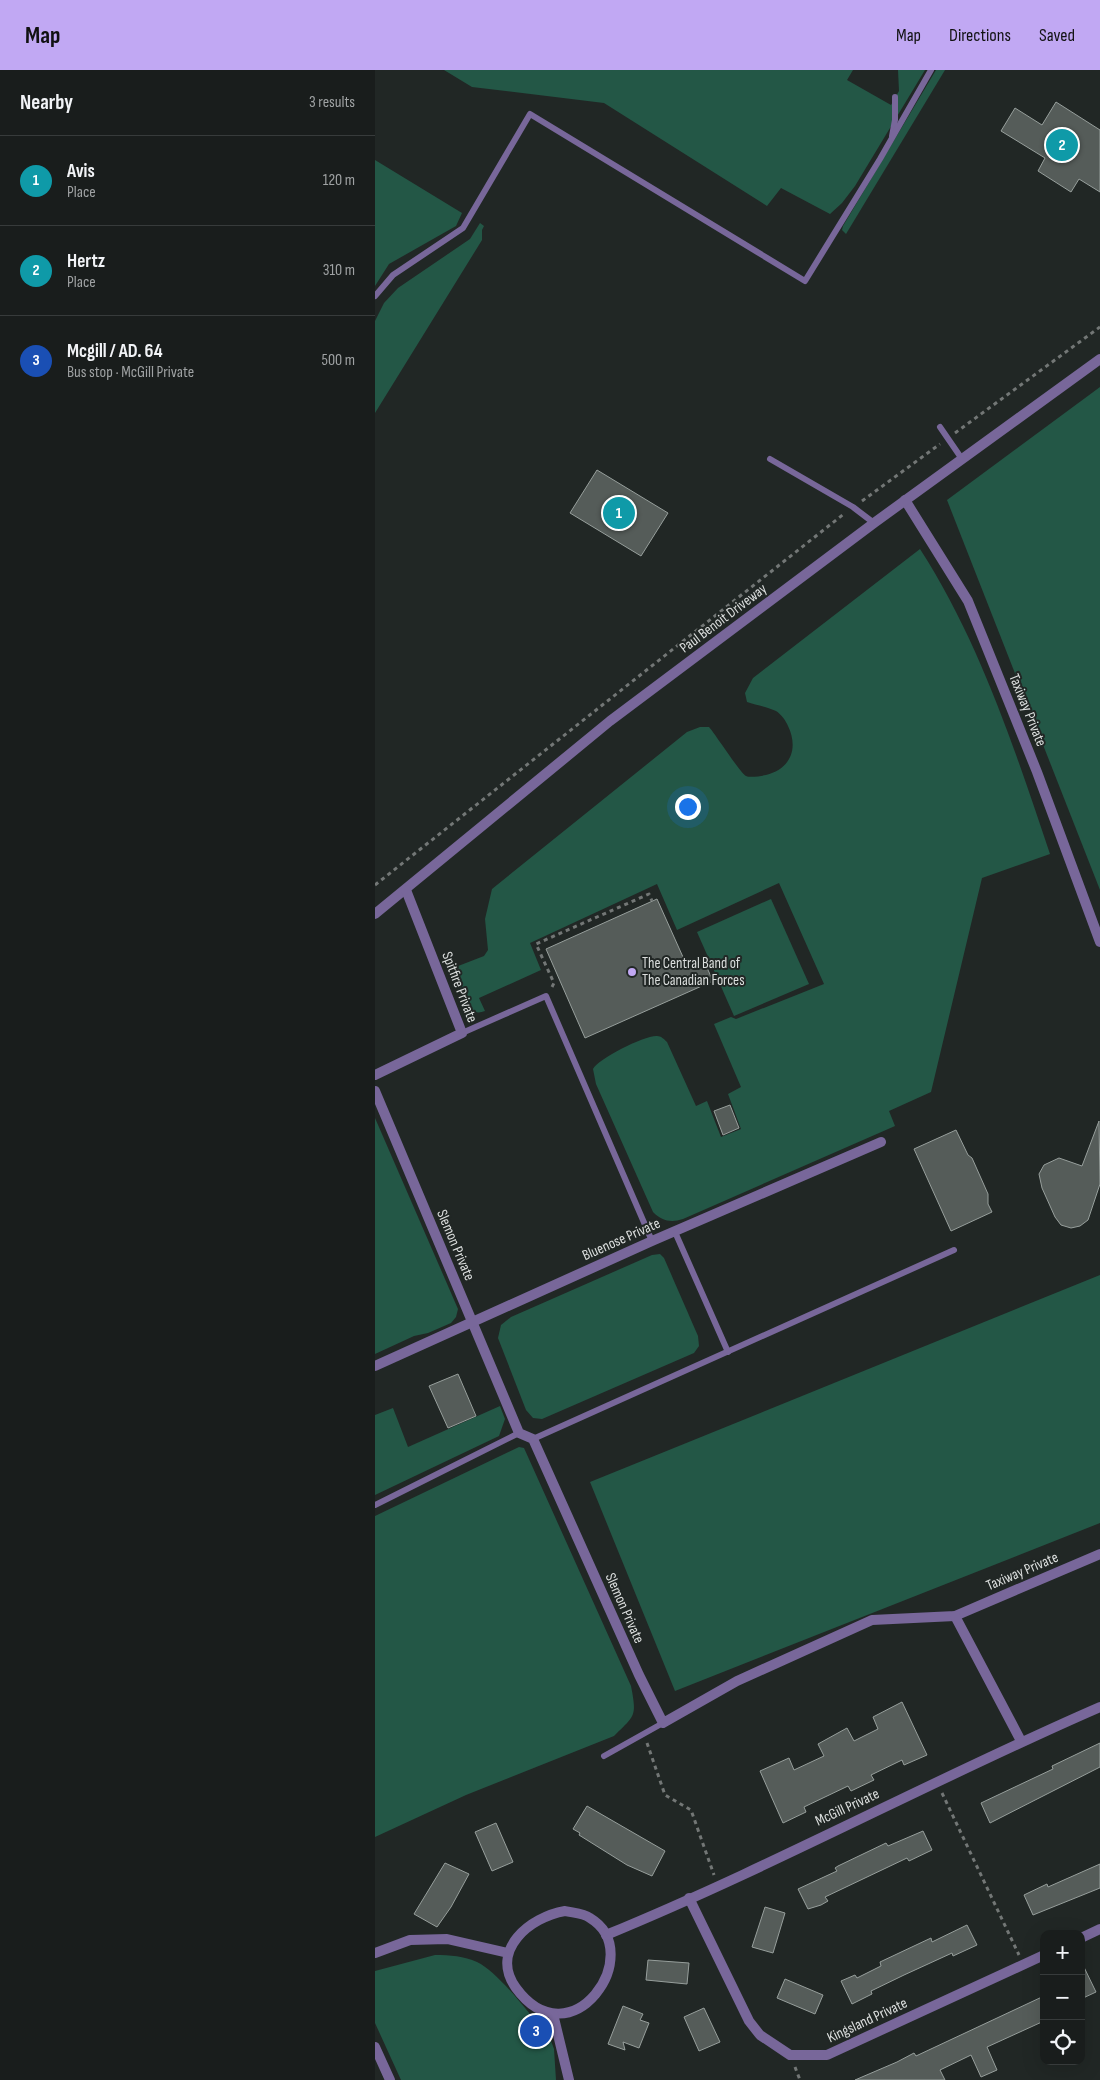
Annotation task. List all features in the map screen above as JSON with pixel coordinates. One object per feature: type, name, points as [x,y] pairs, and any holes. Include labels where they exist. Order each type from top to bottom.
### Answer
[{"type":"street","name":"Paul Benoit Driveway","points":[[375,914],[610,721],[874,522],[1100,359]]},
{"type":"street","name":"Taxiway Private","points":[[905,500],[967,601],[1037,772],[1100,942]]},
{"type":"street","name":"Spitfire Private","points":[[375,1075],[462,1033],[406,890]]},
{"type":"street","name":"Slemon Private","points":[[375,1092],[519,1433]]},
{"type":"street","name":"Bluenose Private","points":[[375,1366],[652,1241],[881,1142]]},
{"type":"street","points":[[519,1433],[533,1438]]},
{"type":"street","name":"Slemon Private","points":[[533,1438],[639,1675],[663,1723]]},
{"type":"street","name":"Taxiway Private","points":[[955,1616],[1100,1554]]},
{"type":"street","points":[[663,1723],[737,1681],[872,1620],[955,1616],[1021,1741]]},
{"type":"street","name":"McGill Private","points":[[606,1935],[718,1885],[1021,1741],[1100,1707]]},
{"type":"street","name":"Kingsland Private","points":[[689,1898],[749,2021],[760,2035],[790,2055],[827,2054],[1040,1957]]},
{"type":"street","points":[[565,1911],[590,1918],[606,1935],[611,1949],[611,1964],[597,1992],[586,2006],[571,2013],[553,2014],[536,2006],[515,1987],[508,1953],[516,1938],[536,1920],[552,1913],[565,1911]]},
{"type":"street","points":[[1085,1936],[1100,1929]]},
{"type":"street","points":[[375,1953],[410,1940],[447,1939],[508,1953]]},
{"type":"street","points":[[553,2014],[569,2080]]},
{"type":"street","points":[[375,2048],[390,2080]]},
{"type":"lane","points":[[375,296],[393,275],[463,228],[530,114],[805,281],[890,142],[931,70]]},
{"type":"lane","points":[[890,142],[895,120],[895,97]]},
{"type":"lane","points":[[940,427],[962,459]]},
{"type":"lane","points":[[770,459],[853,507],[874,522]]},
{"type":"lane","points":[[462,1033],[546,996],[652,1241]]},
{"type":"lane","points":[[675,1232],[728,1352]]},
{"type":"lane","points":[[533,1438],[954,1250]]},
{"type":"lane","points":[[375,1505],[519,1433]]},
{"type":"lane","points":[[604,1756],[663,1723]]},
{"type":"path","points":[[375,885],[853,507],[1100,327]]},
{"type":"path","points":[[546,996],[554,983],[536,944],[649,894],[652,901]]},
{"type":"path","points":[[644,1734],[665,1795],[691,1810],[718,1885]]},
{"type":"path","points":[[937,1781],[1023,1964]]},
{"type":"green space","points":[[444,70],[853,70],[847,80],[891,105],[899,91],[898,70],[925,70],[855,186],[842,203],[830,214],[781,188],[767,206],[604,103],[472,87]]},
{"type":"green space","points":[[936,70],[945,70],[846,234],[842,230],[843,226]]},
{"type":"green space","points":[[375,160],[462,213],[456,226],[389,264],[375,286]]},
{"type":"green space","points":[[480,223],[484,226],[482,240],[375,413],[375,321],[384,303],[398,288],[470,239]]},
{"type":"green space","points":[[1100,387],[1100,890],[947,500]]},
{"type":"green space","points":[[920,549],[961,621],[978,659],[1009,736],[1050,854],[982,878],[931,1092],[889,1111],[895,1126],[683,1219],[671,1221],[663,1219],[653,1212],[596,1084],[593,1069],[603,1059],[622,1048],[643,1039],[660,1037],[667,1042],[696,1106],[707,1101],[721,1137],[741,1129],[728,1094],[741,1087],[714,1024],[731,1017],[736,1019],[824,984],[779,883],[677,930],[657,884],[530,943],[541,970],[479,998],[485,1011],[471,1010],[467,1005],[460,991],[453,968],[484,956],[488,950],[485,919],[492,889],[687,732],[700,727],[709,727],[746,776],[766,775],[781,768],[790,757],[793,743],[791,734],[786,722],[778,712],[747,702],[745,693],[753,678]]},
{"type":"green space","points":[[771,899],[809,984],[734,1016],[697,932]]},
{"type":"green space","points":[[375,1118],[458,1309],[456,1317],[451,1323],[428,1333],[414,1336],[375,1354]]},
{"type":"green space","points":[[660,1254],[664,1258],[698,1336],[699,1346],[694,1353],[542,1419],[533,1418],[526,1410],[498,1338],[501,1325],[511,1317],[652,1255]]},
{"type":"green space","points":[[1100,1275],[1100,1523],[675,1691],[590,1482]]},
{"type":"green space","points":[[500,1406],[505,1419],[499,1436],[375,1495],[375,1415],[393,1408],[408,1447]]},
{"type":"green space","points":[[519,1447],[524,1448],[631,1686],[634,1704],[633,1715],[614,1736],[466,1795],[375,1837],[375,1516]]},
{"type":"green space","points":[[435,1955],[467,1958],[477,1962],[496,1976],[550,2038],[554,2049],[556,2080],[401,2080],[375,2023],[375,1971]]},
{"type":"building","points":[[1056,102],[1100,130],[1100,192],[1079,179],[1071,192],[1038,171],[1045,158],[1001,131],[1015,108],[1042,125]]},
{"type":"building","points":[[597,470],[668,513],[641,556],[570,513]]},
{"type":"building","name":"The Central Band of The Canadian Forces","points":[[657,899],[687,966],[703,959],[713,981],[585,1038],[546,949]]},
{"type":"building","points":[[730,1105],[739,1128],[723,1135],[714,1111]]},
{"type":"building","points":[[1099,1121],[1100,1184],[1088,1220],[1080,1226],[1071,1228],[1061,1225],[1055,1217],[1042,1188],[1039,1174],[1044,1165],[1059,1158],[1082,1166]]},
{"type":"building","points":[[956,1130],[968,1155],[972,1158],[988,1194],[988,1204],[992,1212],[951,1231],[914,1149]]},
{"type":"building","points":[[458,1374],[476,1416],[448,1428],[429,1386]]},
{"type":"building","points":[[902,1702],[927,1755],[904,1765],[902,1760],[871,1775],[874,1780],[851,1791],[848,1786],[804,1807],[806,1812],[783,1823],[760,1771],[789,1758],[794,1770],[824,1756],[818,1744],[847,1728],[854,1741],[878,1729],[873,1717]]},
{"type":"building","points":[[1100,1743],[1100,1767],[990,1823],[981,1803],[1053,1769],[1052,1766]]},
{"type":"building","points":[[587,1806],[665,1851],[652,1876],[627,1865],[579,1835],[580,1833],[573,1829]]},
{"type":"building","points":[[496,1823],[513,1862],[492,1871],[475,1832]]},
{"type":"building","points":[[923,1831],[932,1850],[909,1861],[907,1858],[825,1897],[828,1901],[808,1909],[798,1889],[837,1871],[835,1868],[838,1866],[886,1843],[888,1846]]},
{"type":"building","points":[[445,1863],[469,1874],[451,1907],[437,1927],[414,1914]]},
{"type":"building","points":[[1100,1864],[1100,1888],[1033,1915],[1024,1895],[1047,1884],[1048,1887]]},
{"type":"building","points":[[765,1907],[785,1913],[773,1953],[752,1947]]},
{"type":"building","points":[[967,1925],[977,1945],[953,1956],[952,1953],[904,1975],[871,1991],[872,1994],[852,2004],[841,1981],[855,1975],[857,1978],[881,1966],[880,1962],[931,1938],[932,1942]]},
{"type":"building","points":[[648,1960],[689,1963],[687,1984],[646,1980]]},
{"type":"building","points":[[1085,1969],[1096,1992],[1085,1997]]},
{"type":"building","points":[[785,1979],[823,1995],[815,2014],[777,1998]]},
{"type":"building","points":[[1040,1998],[1040,2023],[987,2047],[997,2070],[981,2077],[971,2055],[940,2070],[945,2080],[855,2080],[914,2053],[916,2056]]},
{"type":"building","points":[[623,2006],[643,2014],[640,2020],[649,2023],[639,2048],[623,2042],[625,2050],[608,2044]]},
{"type":"building","points":[[704,2008],[720,2042],[699,2051],[684,2017]]},
{"type":"place","name":"Hertz","points":[[1062,145]]},
{"type":"place","name":"Avis","points":[[619,513]]},
{"type":"place","name":"The Central Band of The Canadian Forces","points":[[632,972]]},
{"type":"place","name":"Mcgill / AD. 64","points":[[536,2031]]}]
